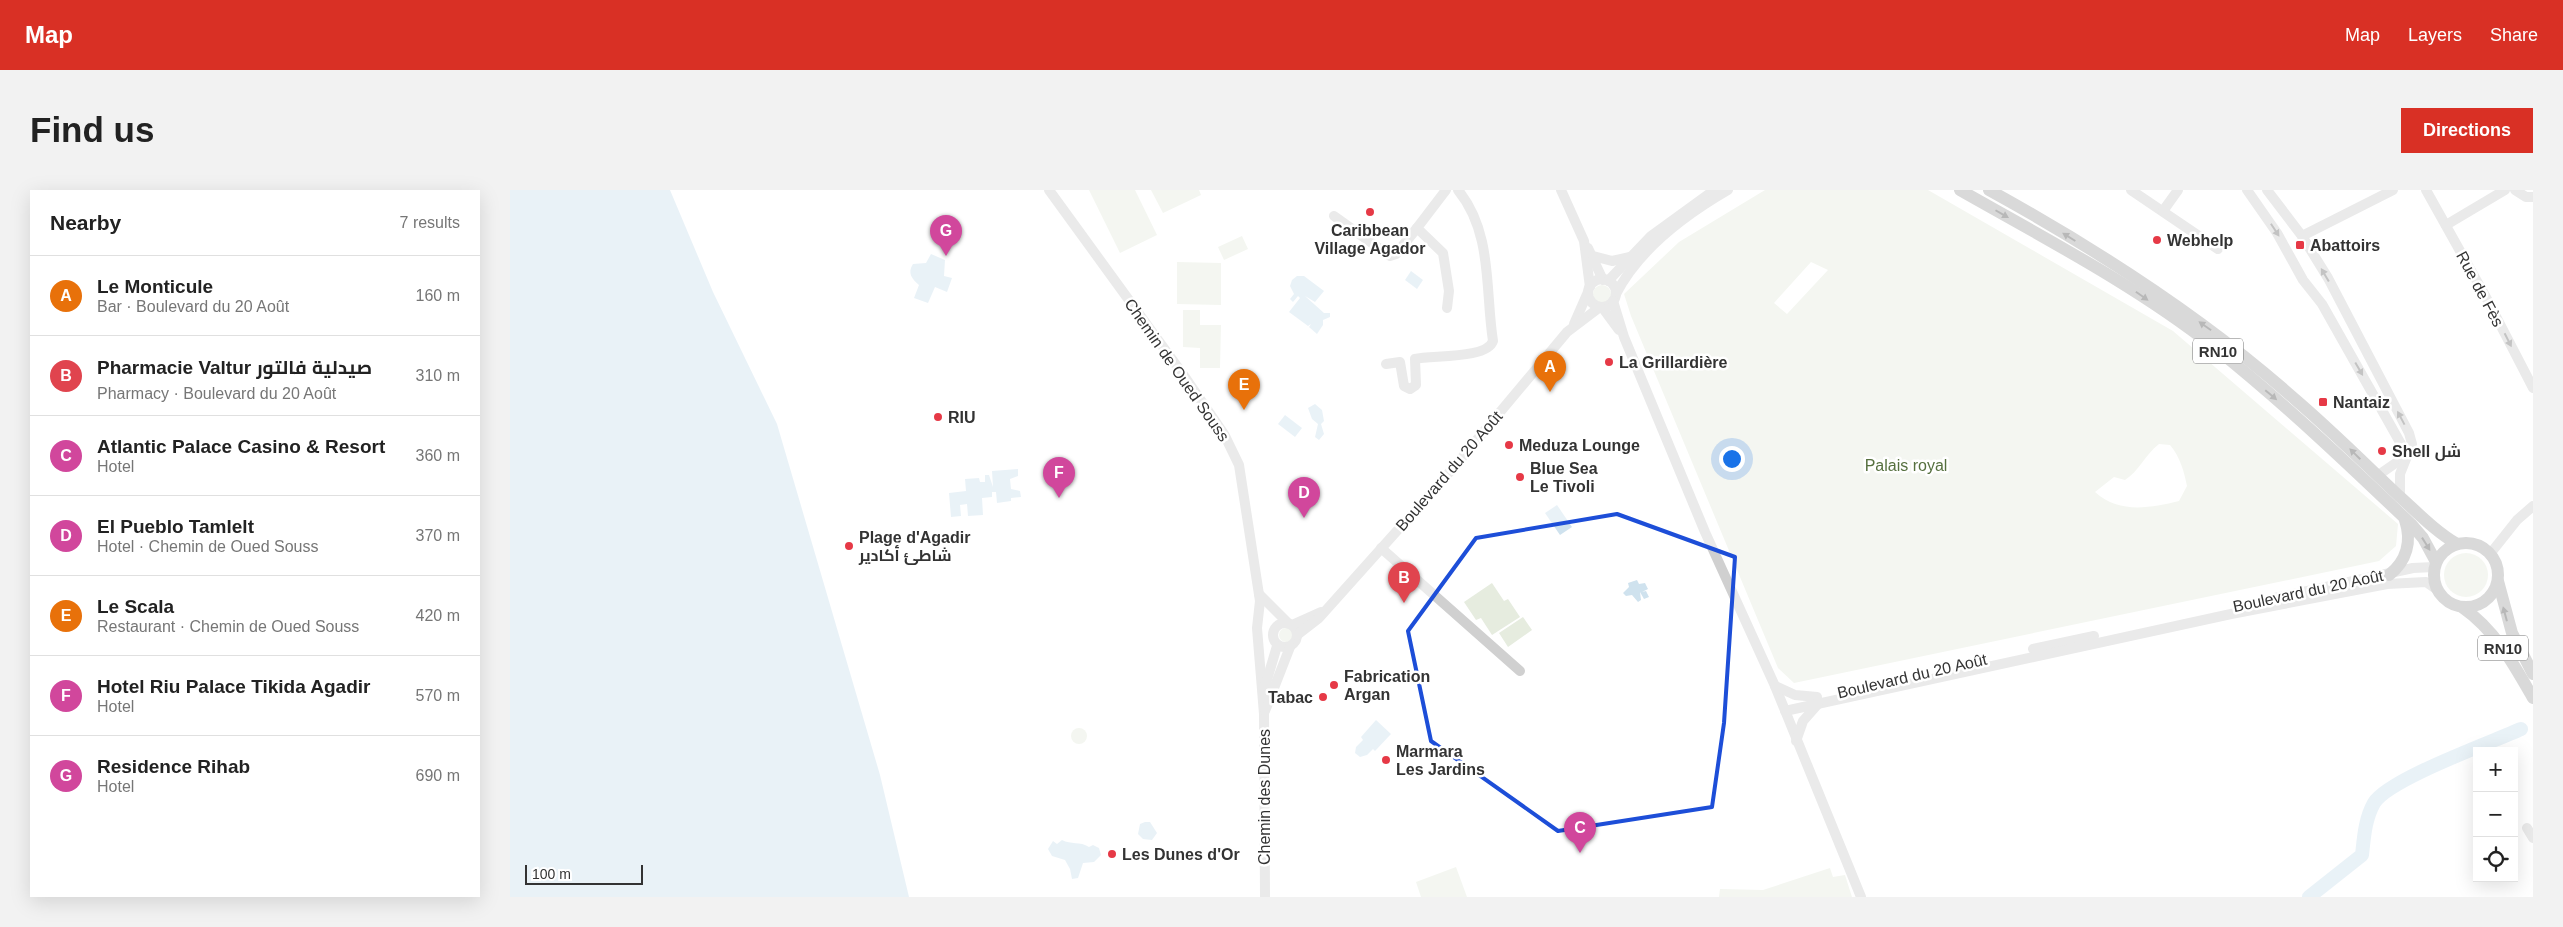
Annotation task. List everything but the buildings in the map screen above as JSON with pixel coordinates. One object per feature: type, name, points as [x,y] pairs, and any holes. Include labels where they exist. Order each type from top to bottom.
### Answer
[{"type":"main road","name":"RN10","points":[[1960,190],[2114,277],[2217,342],[2404,517],[2423,538],[2435,564],[2436,589],[2447,601],[2477,616],[2499,642],[2533,698]]},
{"type":"main road","name":"RN10","points":[[1989,190],[2030,212],[2147,285],[2217,342],[2296,400],[2430,525],[2457,544],[2472,544],[2490,554],[2497,567],[2497,580],[2507,621],[2533,674]]},
{"type":"main road","points":[[2389,575],[2401,562],[2408,548],[2408,527],[2404,517]]},
{"type":"main road","points":[[2435,564],[2445,551],[2457,544]]},
{"type":"main road","points":[[2462,607],[2481,603],[2489,597],[2497,580]]},
{"type":"street","name":"Chemin de Oued Souss","points":[[1049,190],[1187,380],[1231,446],[1241,475],[1259,598],[1258,640]]},
{"type":"street","points":[[1334,216],[1390,256],[1396,254],[1446,190]]},
{"type":"street","points":[[1386,364],[1400,362],[1404,386],[1410,389],[1416,385],[1414,362],[1416,359],[1483,352],[1492,346],[1485,255],[1471,209],[1458,190]]},
{"type":"street","points":[[1562,190],[1584,241],[1606,280],[1614,286],[1614,298],[1624,337],[1705,532],[1775,686],[1861,897]]},
{"type":"street","points":[[1589,289],[1596,281],[1606,280],[1667,223],[1715,190]]},
{"type":"street","points":[[1601,307],[1614,298],[1624,278],[1650,249],[1684,219],[1728,190]]},
{"type":"street","points":[[2131,190],[2218,249]]},
{"type":"street","points":[[2163,211],[2178,190]]},
{"type":"street","points":[[2247,190],[2277,233],[2303,280],[2322,304],[2401,444],[2400,460],[2377,476]]},
{"type":"street","points":[[2267,190],[2302,236],[2328,278],[2411,438],[2411,446],[2400,474],[2400,497]]},
{"type":"street","points":[[2302,236],[2393,190]]},
{"type":"street","name":"Rue de Fès","points":[[2426,190],[2530,375],[2533,388]]},
{"type":"street","points":[[2446,225],[2505,190]]},
{"type":"street","points":[[2515,190],[2526,196],[2533,197]]},
{"type":"street","points":[[1417,228],[1444,254],[1450,291],[1447,308]]},
{"type":"street","points":[[1584,241],[1591,302],[1601,307],[1624,337]]},
{"type":"street","points":[[1593,256],[1612,261],[1631,256]]},
{"type":"street","name":"Boulevard du 20 Août","points":[[1571,329],[1589,289]]},
{"type":"street","name":"Boulevard du 20 Août","points":[[1293,628],[1313,624],[1455,466],[1571,329],[1601,307]]},
{"type":"street","points":[[2490,554],[2517,520],[2533,506]]},
{"type":"street","points":[[1381,548],[1520,671]]},
{"type":"street","name":"Boulevard du 20 Août","points":[[1784,708],[2070,641],[2435,564]]},
{"type":"street","name":"Boulevard du 20 Août","points":[[1818,700],[2231,614],[2387,584],[2426,582],[2436,589]]},
{"type":"street","name":"Chemin de Oued Souss","points":[[1259,598],[1269,616],[1272,633]]},
{"type":"street","points":[[1259,598],[1293,628],[1296,642],[1290,646],[1277,646],[1273,640],[1272,633],[1278,625],[1293,628]]},
{"type":"street","name":"Chemin des Dunes","points":[[1258,640],[1264,714],[1264,897]]},
{"type":"street","name":"Chemin des Dunes","points":[[1262,697],[1277,646]]},
{"type":"street","points":[[1264,714],[1290,646]]},
{"type":"street","points":[[1775,686],[1795,695],[1818,700],[1803,721],[1796,741]]},
{"type":"street","points":[[2527,828],[2533,838]]},
{"type":"highlighted area","points":[[1617,514],[1735,557],[1724,723],[1712,807],[1558,831],[1431,741],[1408,631],[1476,538]]},
{"type":"green space","points":[[1089,190],[1135,190],[1157,235],[1120,253]]},
{"type":"green space","points":[[1151,190],[1199,190],[1201,195],[1163,213]]},
{"type":"green space","name":"Palais royal","points":[[1765,190],[1928,190],[2173,331],[2398,524],[2396,546],[2379,561],[1794,683],[1778,668],[1631,316],[1624,294],[1679,242]],"holes":[[[1811,262],[1828,270],[1787,314],[1774,303]],[[2159,444],[2170,445],[2181,464],[2187,486],[2179,501],[2157,506],[2124,506],[2114,504],[2095,492],[2114,477],[2125,480]]]},
{"type":"green space","points":[[1242,236],[1248,249],[1224,260],[1218,247]]},
{"type":"green space","points":[[1177,262],[1221,263],[1221,305],[1177,304]]},
{"type":"green space","points":[[1602,285],[1608,288],[1611,294],[1608,300],[1602,303],[1596,300],[1593,294],[1596,288]]},
{"type":"green space","points":[[1183,310],[1200,310],[1200,325],[1221,325],[1220,368],[1200,368],[1200,348],[1183,347]]},
{"type":"green space","points":[[2466,553],[2478,557],[2484,563],[2488,575],[2484,587],[2478,593],[2466,597],[2454,593],[2448,587],[2444,575],[2448,563],[2454,557]]},
{"type":"green space","points":[[1492,583],[1504,601],[1508,599],[1520,617],[1492,635],[1481,618],[1476,620],[1464,602]]},
{"type":"green space","points":[[1523,617],[1532,630],[1508,647],[1499,633]]},
{"type":"green space","points":[[1283,628],[1289,628],[1293,635],[1289,642],[1283,642],[1279,638],[1279,632]]},
{"type":"green space","points":[[1079,728],[1087,736],[1079,744],[1071,736]]},
{"type":"green space","points":[[1456,867],[1467,897],[1421,897],[1416,882]]},
{"type":"green space","points":[[1830,868],[1833,877],[1845,875],[1852,897],[1719,897],[1720,889],[1763,890]]},
{"type":"water","points":[[510,190],[670,190],[713,292],[777,424],[880,775],[909,897],[510,897]]},
{"type":"water","points":[[931,254],[945,260],[944,276],[952,278],[947,292],[935,287],[928,303],[914,298],[919,285],[912,278],[910,270],[913,264],[926,263]]},
{"type":"water","points":[[1411,271],[1423,280],[1417,289],[1405,280]]},
{"type":"water","points":[[1297,276],[1304,276],[1324,291],[1315,302],[1305,296],[1324,313],[1330,313],[1330,317],[1323,320],[1323,325],[1317,334],[1309,327],[1311,324],[1308,326],[1289,312],[1300,298],[1298,296],[1293,302],[1290,299],[1294,294],[1290,286],[1292,280]]},
{"type":"water","points":[[1315,404],[1322,410],[1324,421],[1321,424],[1324,434],[1319,440],[1315,437],[1318,424],[1312,419],[1308,408]]},
{"type":"water","points":[[1285,415],[1302,428],[1295,437],[1278,424]]},
{"type":"water","points":[[1018,469],[1018,476],[1010,479],[1011,489],[1020,491],[1021,497],[997,503],[996,492],[992,492],[992,497],[982,498],[983,515],[968,516],[967,504],[960,505],[961,516],[951,517],[949,493],[966,491],[965,479],[979,478],[980,482],[985,482],[985,475],[989,475],[993,487],[992,471]]},
{"type":"water","points":[[1557,505],[1572,527],[1560,535],[1545,513]]},
{"type":"water","points":[[1637,580],[1639,584],[1645,583],[1648,589],[1642,592],[1646,591],[1649,597],[1644,599],[1640,592],[1641,600],[1638,602],[1632,595],[1626,596],[1623,593],[1629,587],[1628,583]]},
{"type":"water","points":[[1376,720],[1391,734],[1375,751],[1373,749],[1367,755],[1360,757],[1355,753],[1356,747],[1363,740],[1361,737]]},
{"type":"water","points":[[1150,822],[1157,833],[1152,840],[1143,839],[1138,834],[1140,824]]},
{"type":"water","points":[[1062,840],[1089,847],[1093,845],[1099,848],[1101,855],[1094,862],[1083,863],[1078,878],[1072,879],[1070,869],[1065,860],[1052,856],[1048,849],[1053,841],[1057,844]]},
{"type":"waterway","points":[[2309,897],[2362,855],[2365,828],[2369,815],[2374,803],[2383,794],[2419,773],[2521,729]]},
{"type":"place","name":"Caribbean Village Agador","points":[[1370,212]]},
{"type":"place","name":"Webhelp","points":[[2157,240]]},
{"type":"place","name":"Abattoirs","points":[[2300,245]]},
{"type":"place","name":"Residence Rihab","points":[[946,256]]},
{"type":"place","name":"La Grillardière","points":[[1609,362]]},
{"type":"place","name":"Le Monticule","points":[[1550,392]]},
{"type":"place","name":"Nantaiz","points":[[2323,402]]},
{"type":"place","name":"Le Scala","points":[[1244,410]]},
{"type":"place","name":"RIU","points":[[938,417]]},
{"type":"place","name":"Meduza Lounge","points":[[1509,445]]},
{"type":"place","name":"Shell شل","points":[[2382,451]]},
{"type":"place","name":"Blue Sea Le Tivoli","points":[[1520,477]]},
{"type":"place","name":"Hotel Riu Palace Tikida Agadir","points":[[1059,498]]},
{"type":"place","name":"El Pueblo Tamlelt","points":[[1304,518]]},
{"type":"place","name":"Plage d'Agadir شاطئ أكادير","points":[[849,546]]},
{"type":"place","name":"Pharmacie Valtur صيدلية فالتور","points":[[1404,603]]},
{"type":"place","name":"Fabrication Argan","points":[[1334,685]]},
{"type":"place","name":"Tabac","points":[[1323,697]]},
{"type":"place","name":"Marmara Les Jardins","points":[[1386,760]]},
{"type":"place","name":"Atlantic Palace Casino & Resort","points":[[1580,853]]},
{"type":"place","name":"Les Dunes d'Or","points":[[1112,854]]}]
